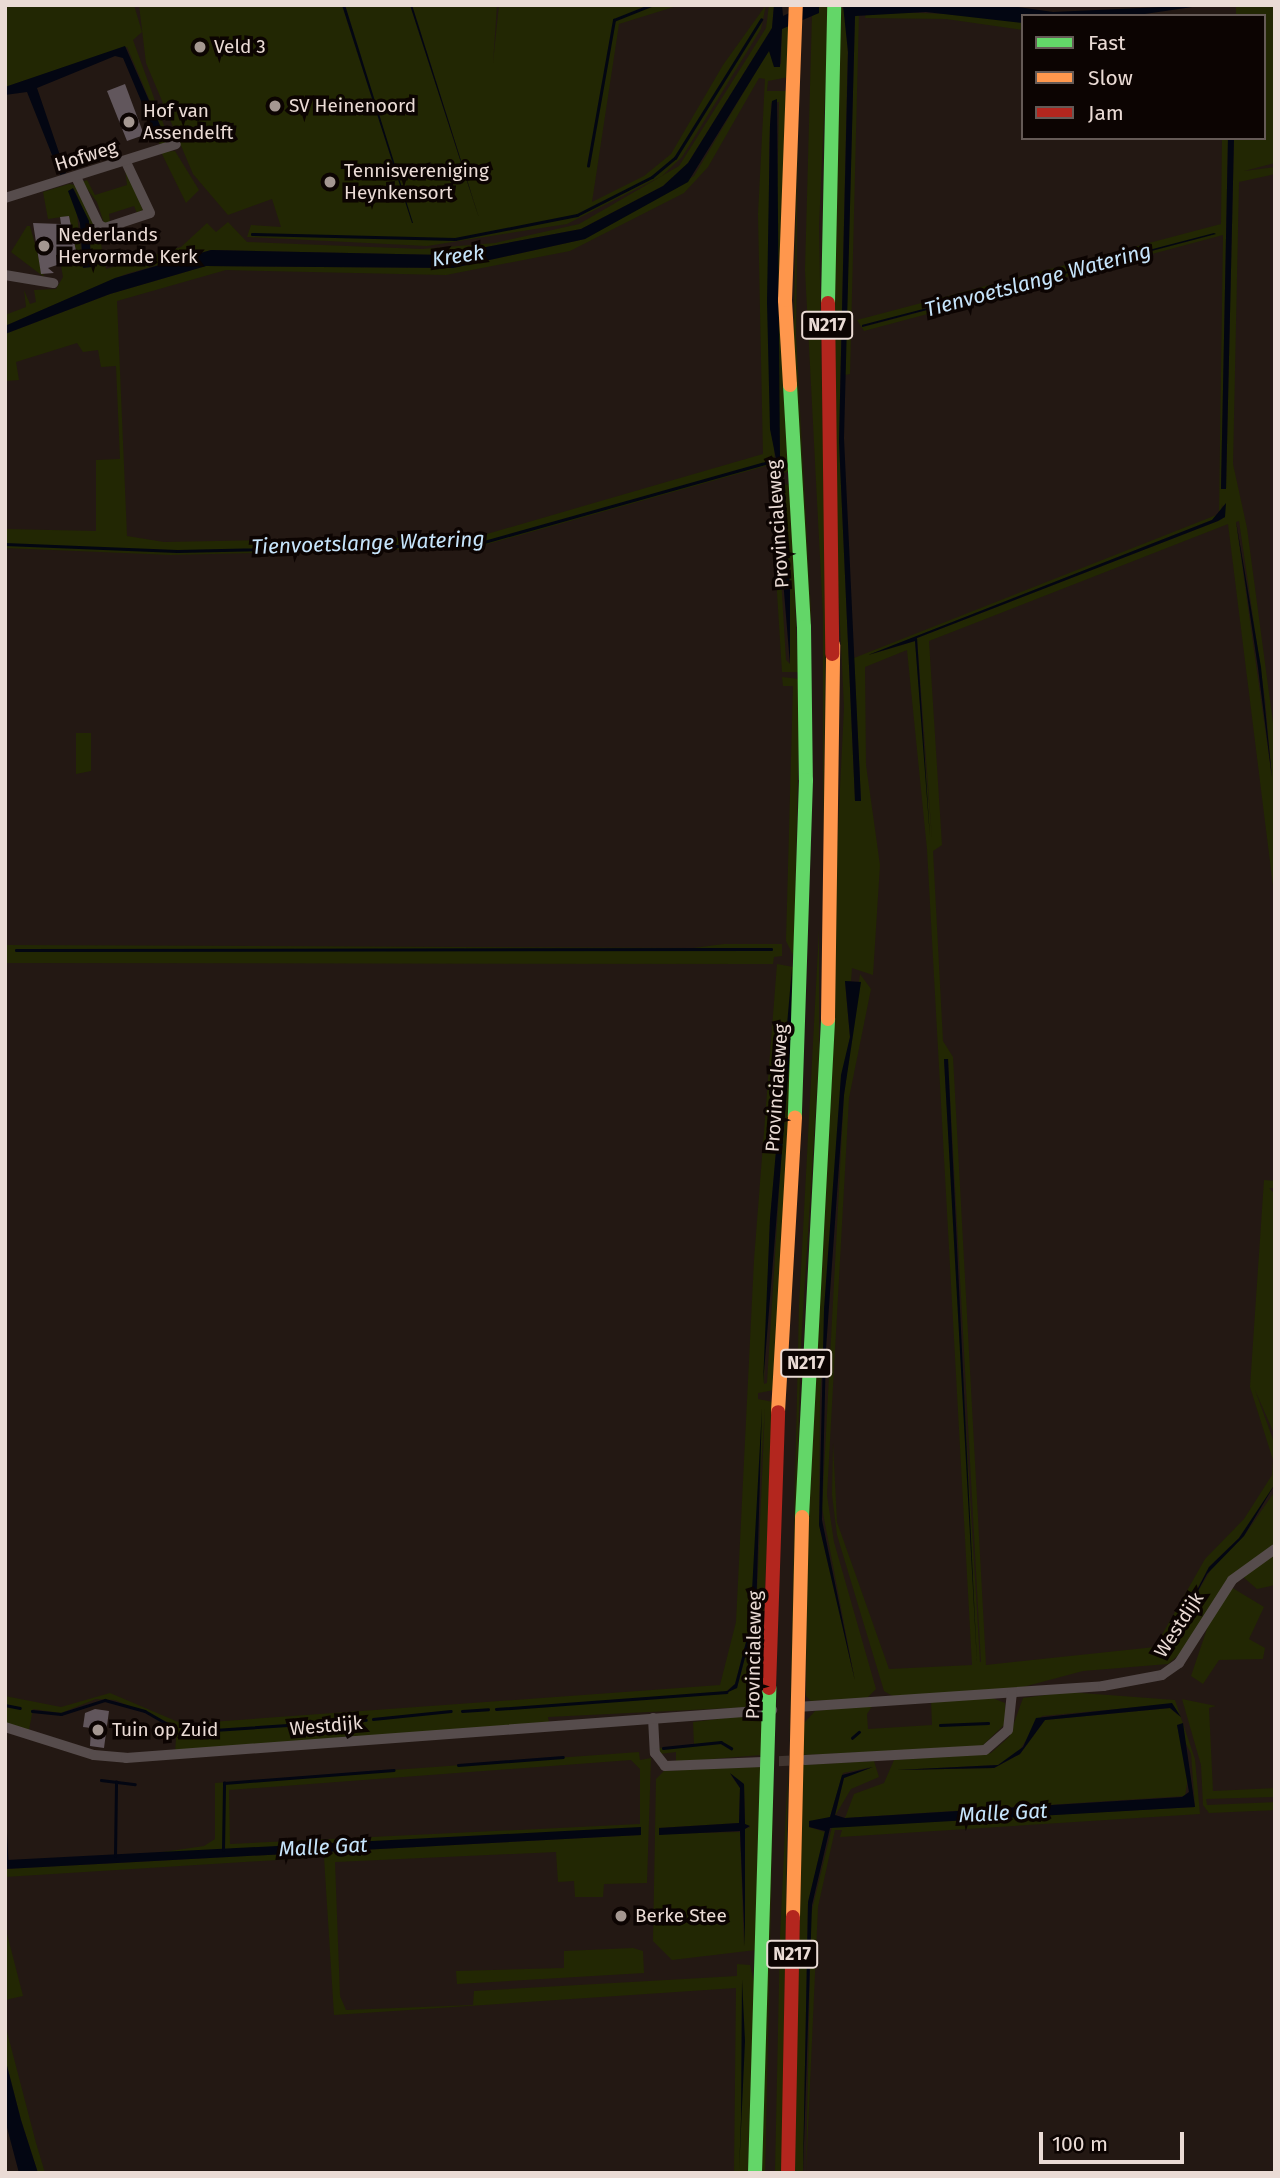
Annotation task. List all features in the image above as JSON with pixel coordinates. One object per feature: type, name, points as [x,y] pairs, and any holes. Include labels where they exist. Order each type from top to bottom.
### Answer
[{"type":"main road","name":"N217","points":[[788,2173],[805,1385],[825,1048],[833,645],[826,400],[834,5]]},
{"type":"main road","name":"Provincialeweg","points":[[755,2173],[772,1710],[780,1337],[799,1066],[807,770],[804,627],[785,300],[796,6]]},
{"type":"street","name":"Hofweg","points":[[5,198],[126,162],[176,144]]},
{"type":"street","points":[[76,177],[99,225],[106,228],[150,213],[126,162]]},
{"type":"street","points":[[5,275],[53,283]]},
{"type":"street","name":"Westdijk","points":[[797,1707],[1129,1683],[1169,1672],[1227,1585],[1275,1549]]},
{"type":"street","points":[[806,1760],[985,1750],[1008,1730],[1012,1693]]},
{"type":"street","name":"Westdijk","points":[[5,1727],[88,1753],[127,1758],[772,1710]]},
{"type":"street","points":[[653,1718],[655,1753],[665,1766],[763,1762]]},
{"type":"green space","points":[[5,5],[134,5],[142,32],[133,40],[170,142],[161,147],[158,141],[166,139],[127,47],[5,87]]},
{"type":"green space","points":[[139,5],[342,5],[412,222],[345,5],[410,5],[479,218],[412,5],[497,5],[493,63],[499,5],[680,5],[619,24],[592,202],[644,176],[671,154],[723,65],[766,5],[761,29],[682,157],[662,176],[567,224],[427,246],[247,237],[251,225],[281,227],[272,199],[228,215],[193,174],[146,63]]},
{"type":"green space","points":[[769,5],[774,5],[772,28],[688,163],[663,186],[581,229],[444,255],[211,250],[126,274],[5,326],[5,315],[26,307],[24,290],[30,304],[36,302],[34,290],[56,289],[63,277],[59,255],[76,251],[69,216],[48,219],[43,192],[69,184],[75,185],[98,229],[106,269],[181,247],[207,223],[216,232],[228,222],[247,242],[422,249],[495,243],[579,224],[679,166],[766,28]],"holes":[[[74,188],[90,231],[91,267],[83,268]]]},
{"type":"green space","points":[[819,5],[829,5],[819,226],[826,614],[823,846],[823,615],[805,270],[812,14],[819,13]]},
{"type":"green space","points":[[839,5],[848,13],[848,40],[839,441],[855,800],[861,801],[854,658],[1219,514],[1223,235],[864,331],[857,320],[1221,224],[1222,140],[1228,140],[1221,489],[1226,489],[1234,140],[1266,140],[1266,14],[1236,14],[1236,6],[1275,5],[1275,163],[1244,171],[1275,167],[1275,174],[1239,182],[1233,464],[1247,528],[1275,738],[1275,902],[1228,524],[929,641],[942,845],[933,851],[943,1041],[953,1057],[986,1665],[1155,1647],[1205,1559],[1244,1519],[1272,1475],[1273,1460],[1250,1387],[1264,1180],[1275,1181],[1275,1188],[1269,1188],[1275,1194],[1275,1436],[1255,1390],[1275,1445],[1275,1484],[1239,1538],[1209,1567],[1164,1649],[1213,1566],[1244,1536],[1275,1491],[1275,1545],[1226,1581],[1182,1652],[1168,1664],[1083,1671],[1023,1687],[894,1697],[884,1691],[837,1535],[832,1495],[833,1442],[837,1522],[889,1669],[972,1665],[927,849],[907,650],[865,667],[866,765],[880,865],[873,975],[852,968],[851,981],[845,982],[850,1037],[841,1083],[820,1398],[819,1525],[855,1681],[822,1508],[844,1095],[860,974],[871,989],[849,1098],[827,1495],[834,1542],[876,1689],[867,1698],[811,1701],[806,1696],[807,1462],[844,707],[832,459]],"holes":[[[1216,234],[863,327],[862,327],[862,325]],[[1222,504],[1225,517],[1218,521],[917,638],[932,838],[915,641],[869,655],[1212,520],[1221,514]],[[1239,521],[1265,699],[1272,778],[1236,522]],[[948,1059],[981,1662],[944,1060]]]},
{"type":"green space","points":[[866,11],[974,15],[1021,23],[1021,30],[946,19],[865,18]]},
{"type":"green space","points":[[859,12],[850,374],[845,375],[855,17]]},
{"type":"green space","points":[[791,24],[789,77],[768,81],[767,91],[787,91],[789,471],[773,477],[774,483],[790,485],[798,672],[782,672],[769,465],[474,548],[171,555],[5,548],[5,529],[96,531],[96,460],[120,459],[116,366],[101,367],[98,350],[83,352],[77,343],[16,362],[19,380],[5,381],[5,334],[110,294],[206,266],[453,268],[585,239],[694,176],[767,53],[771,50],[773,63],[781,64],[782,29]],"holes":[[[759,78],[765,79],[758,214],[763,454],[480,536],[164,542],[127,536],[117,301],[226,270],[446,275],[570,251],[684,193],[708,167]],[[779,102],[775,310],[780,461],[775,464],[769,362],[769,148],[771,103]],[[776,495],[783,495],[790,664],[786,660]]]},
{"type":"green space","points":[[798,111],[796,337],[811,611],[811,733],[793,374]]},
{"type":"green space","points":[[175,151],[199,190],[186,203],[161,152]]},
{"type":"green space","points":[[125,169],[143,210],[137,213],[134,206],[109,214],[110,222],[104,223],[97,202],[82,182],[87,180],[95,195],[127,185]]},
{"type":"green space","points":[[27,226],[30,226],[44,277],[11,252]]},
{"type":"green space","points":[[782,677],[800,679],[794,957],[786,941],[793,686],[783,686]]},
{"type":"green space","points":[[76,733],[91,733],[91,771],[76,774]]},
{"type":"green space","points":[[819,930],[819,1058],[801,1344],[789,1755],[799,1306]]},
{"type":"green space","points":[[724,944],[782,944],[782,956],[774,957],[773,964],[5,963],[5,945],[693,948]]},
{"type":"green space","points":[[777,964],[799,968],[774,1390],[758,1393],[758,1399],[773,1402],[760,1703],[751,1707],[548,1717],[549,1722],[175,1752],[177,1726],[115,1700],[96,1699],[61,1713],[33,1709],[29,1730],[5,1723],[5,1696],[61,1707],[110,1693],[183,1724],[720,1685],[736,1622],[754,1260]],"holes":[[[793,970],[767,1383],[764,1384],[770,1219]],[[765,1408],[756,1615],[737,1688],[724,1693],[735,1684],[750,1627]]]},
{"type":"green space","points":[[1275,1553],[1275,1585],[1257,1589],[1242,1576]]},
{"type":"green space","points":[[1231,1587],[1264,1607],[1249,1639],[1265,1648],[1263,1659],[1219,1660],[1203,1684],[1191,1676],[1212,1614]]},
{"type":"green space","points":[[1068,1692],[1175,1700],[1195,1759],[1200,1814],[840,1837],[842,1830],[835,1830],[818,1907],[806,2173],[811,1914],[832,1827],[1195,1807],[1191,1754],[1177,1725],[1189,1773],[1185,1796],[845,1818],[854,1794],[884,1783],[894,1760],[991,1753],[1009,1737],[1023,1698]],"holes":[[[1170,1704],[1180,1717],[1170,1708],[1045,1720],[1020,1754],[994,1768],[897,1770],[998,1765],[1017,1754],[1042,1716]]]},
{"type":"green space","points":[[990,1697],[1005,1703],[1005,1724],[981,1747],[803,1755],[804,1723],[815,1711],[873,1705],[867,1714],[868,1729],[932,1725],[931,1701]]},
{"type":"green space","points":[[1182,1699],[1216,1706],[1209,1708],[1213,1791],[1275,1788],[1275,1797],[1206,1799],[1207,1805],[1275,1802],[1275,1810],[1209,1813],[1203,1805],[1201,1765]]},
{"type":"green space","points":[[751,1715],[764,1721],[761,1755],[676,1762],[676,1752],[660,1754],[659,1748],[694,1745],[693,1722]]},
{"type":"green space","points":[[639,1752],[640,1760],[651,1758],[647,1883],[604,1884],[603,1897],[575,1897],[574,1881],[558,1882],[556,1852],[335,1862],[340,1996],[346,2010],[473,2005],[474,1991],[737,1976],[737,1964],[750,1965],[755,1986],[751,2173],[734,2173],[736,1988],[334,2015],[324,1857],[5,1877],[5,1869],[641,1835],[641,1828],[156,1853],[204,1846],[215,1839],[215,1783]],"holes":[[[631,1760],[640,1769],[640,1824],[230,1844],[229,1790]]]},
{"type":"green space","points":[[874,1761],[879,1777],[851,1789],[835,1816],[844,1778],[872,1767],[843,1773],[830,1817],[809,1827],[825,1832],[808,1903],[803,2173],[793,2173],[803,1765]]},
{"type":"green space","points":[[763,1766],[756,1950],[672,1960],[653,1941],[656,1779],[664,1771]],"holes":[[[730,1774],[744,1784],[745,1824],[750,1828],[745,1828],[744,1947],[740,1832],[659,1834],[659,1828],[739,1823],[740,1788]]]},
{"type":"green space","points":[[788,1767],[782,2173],[775,2173],[780,1937]]},
{"type":"green space","points":[[774,1768],[765,2173],[759,2173]]},
{"type":"green space","points":[[5,1926],[23,1996],[5,2000]]},
{"type":"green space","points":[[633,1948],[643,1951],[644,1973],[457,1984],[456,1971],[564,1968],[564,1951]]},
{"type":"green space","points":[[5,2024],[45,2173],[38,2173],[21,2120],[5,2058]]},
{"type":"water","points":[[342,5],[345,5],[413,223],[412,223]]},
{"type":"water","points":[[410,5],[412,5],[479,218]]},
{"type":"water","name":"Kreek","points":[[774,5],[782,5],[783,16],[806,5],[819,5],[819,13],[782,29],[780,67],[774,67],[769,51],[688,182],[585,239],[453,268],[206,266],[110,294],[5,334],[5,326],[115,278],[211,250],[444,255],[581,229],[663,186],[688,163],[772,28]]},
{"type":"water","points":[[843,5],[1004,5],[1053,12],[1206,5],[1145,14],[1021,14],[1021,23],[926,12],[855,16],[844,438],[861,801],[855,801],[839,441],[848,52]]},
{"type":"water","points":[[125,46],[166,139],[158,141],[123,58],[115,56],[37,88],[66,173],[60,175],[27,92],[5,95],[5,87]]},
{"type":"water","points":[[777,99],[780,460],[777,464],[770,429],[767,302],[770,125],[772,101]]},
{"type":"water","points":[[1228,140],[1234,140],[1226,489],[1221,489]]},
{"type":"water","points":[[73,188],[89,221],[91,267],[83,268],[80,223],[68,191]]},
{"type":"water","points":[[1216,234],[862,327],[862,325]]},
{"type":"water","points":[[779,492],[790,584],[790,664],[776,495]]},
{"type":"water","points":[[1226,503],[1225,517],[1218,521],[917,638],[930,838],[915,641],[868,655],[1212,520]]},
{"type":"water","points":[[1236,521],[1261,667],[1272,778],[1258,668]]},
{"type":"water","points":[[792,968],[791,1040],[763,1384],[770,1219]]},
{"type":"water","points":[[845,981],[861,982],[844,1095],[826,1349],[822,1520],[855,1681],[819,1525],[824,1309],[841,1075],[850,1037]]},
{"type":"water","points":[[944,1059],[948,1059],[977,1663]]},
{"type":"water","points":[[762,1408],[756,1615],[737,1688],[724,1694],[735,1684],[750,1627]]},
{"type":"water","points":[[1275,1484],[1244,1536],[1207,1574],[1165,1652],[1209,1567],[1239,1538]]},
{"type":"water","points":[[1172,1703],[1181,1717],[1170,1708],[1045,1720],[1020,1754],[994,1768],[897,1770],[998,1765],[1023,1747],[1036,1718]]},
{"type":"water","name":"Malle Gat","points":[[1183,1723],[1195,1807],[830,1828],[812,1905],[803,2173],[808,1902],[825,1831],[809,1827],[809,1821],[830,1817],[842,1775],[873,1767],[844,1778],[835,1815],[845,1818],[1182,1797],[1189,1792],[1177,1725]]},
{"type":"water","points":[[730,1773],[744,1784],[745,1824],[750,1826],[745,1829],[745,1947],[740,1831],[659,1835],[659,1828],[739,1823],[740,1788]]},
{"type":"water","name":"Malle Gat","points":[[641,1827],[641,1835],[5,1869],[7,1860]]},
{"type":"water","points":[[742,1979],[745,2041],[739,2173],[741,2119]]},
{"type":"water","points":[[5,2058],[38,2173],[19,2173],[5,2120]]},
{"type":"building","name":"Hof van Assendelft","points":[[125,84],[144,135],[127,141],[107,91]]},
{"type":"building","name":"Nederlands Hervormde Kerk","points":[[69,216],[76,251],[56,255],[57,265],[48,268],[54,273],[41,274],[33,223],[61,224],[60,217]]},
{"type":"building","name":"Tuin op Zuid","points":[[95,1709],[109,1711],[104,1748],[90,1746],[91,1728],[83,1727],[85,1713]]},
{"type":"waterway","points":[[588,166],[614,20],[651,5]]},
{"type":"waterway","name":"Kreek","points":[[252,234],[455,239],[577,215],[652,177],[675,158],[761,20]]},
{"type":"waterway","name":"Tienvoetslange Watering","points":[[5,544],[177,551],[477,544],[773,461]]},
{"type":"waterway","points":[[16,950],[771,949]]},
{"type":"waterway","points":[[496,1709],[726,1692]]},
{"type":"waterway","points":[[32,1711],[61,1714],[105,1700],[145,1711],[176,1729]]},
{"type":"waterway","points":[[5,1705],[20,1708]]},
{"type":"waterway","points":[[462,1711],[488,1709]]},
{"type":"waterway","points":[[373,1719],[451,1711]]},
{"type":"waterway","points":[[183,1732],[366,1720]]},
{"type":"waterway","points":[[940,1725],[988,1723]]},
{"type":"waterway","points":[[852,1738],[859,1732]]},
{"type":"waterway","points":[[663,1748],[721,1742],[731,1748]]},
{"type":"waterway","points":[[458,1765],[563,1757]]},
{"type":"waterway","points":[[223,1850],[224,1783],[394,1770]]},
{"type":"waterway","points":[[101,1780],[135,1784]]},
{"type":"waterway","points":[[115,1856],[116,1782]]},
{"type":"waterway","points":[[5,1823],[7,1862]]},
{"type":"tunnel","points":[[764,1762],[801,1760]]},
{"type":"traffic: fast","points":[[828,303],[834,5]]},
{"type":"traffic: fast","points":[[790,385],[804,627],[806,780],[795,1117]]},
{"type":"traffic: fast","points":[[802,1517],[828,1019]]},
{"type":"traffic: fast","points":[[755,2173],[769,1688]]},
{"type":"traffic: slow","points":[[790,385],[785,300],[796,5]]},
{"type":"traffic: slow","points":[[828,1019],[833,645]]},
{"type":"traffic: slow","points":[[778,1412],[795,1117]]},
{"type":"traffic: slow","points":[[793,1917],[802,1517]]},
{"type":"traffic: jam","points":[[828,303],[832,654]]},
{"type":"traffic: jam","points":[[769,1688],[778,1412]]},
{"type":"traffic: jam","points":[[788,2173],[793,1917]]},
{"type":"place","name":"Veld 3","points":[[200,47]]},
{"type":"place","name":"SV Heinenoord","points":[[275,106]]},
{"type":"place","name":"Hof van Assendelft","points":[[129,122]]},
{"type":"place","name":"Tennisvereniging Heynkensort","points":[[330,182]]},
{"type":"place","name":"Nederlands Hervormde Kerk","points":[[44,246]]},
{"type":"place","name":"Tuin op Zuid","points":[[98,1730]]},
{"type":"place","name":"Berke Stee","points":[[621,1916]]}]
